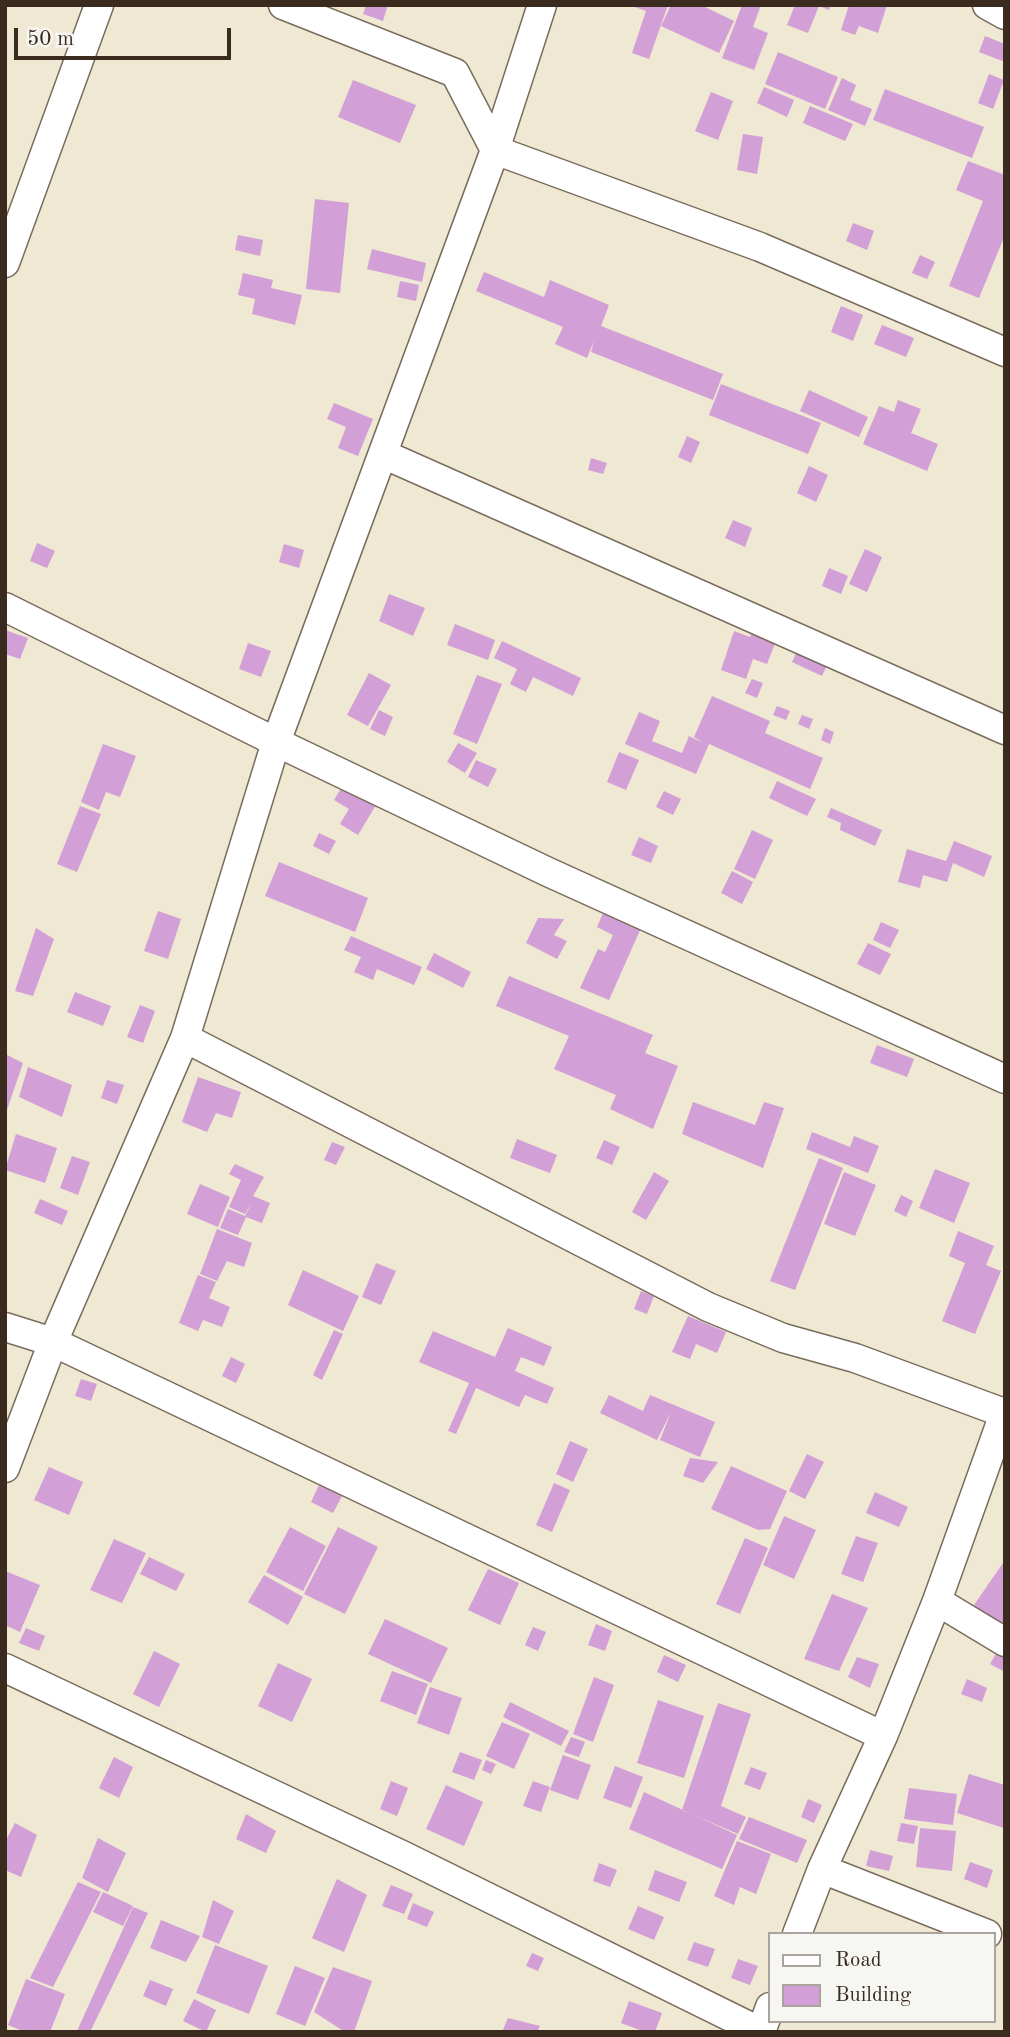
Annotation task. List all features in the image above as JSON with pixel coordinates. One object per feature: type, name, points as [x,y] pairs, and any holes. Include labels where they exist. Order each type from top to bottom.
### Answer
[{"type":"street","points":[[5,263],[99,5]]},
{"type":"street","points":[[283,5],[456,73],[495,150],[760,247],[1005,352]]},
{"type":"street","points":[[5,1468],[53,1342],[185,1038],[276,742],[495,150],[542,5]]},
{"type":"street","points":[[987,5],[1005,15]]},
{"type":"street","points":[[383,454],[1005,730]]},
{"type":"street","points":[[5,607],[276,742],[548,872],[1005,1079]]},
{"type":"street","points":[[185,1038],[708,1307],[783,1338],[855,1358],[1004,1412],[937,1601],[883,1736],[822,1869],[798,1932]]},
{"type":"street","points":[[5,1327],[53,1342],[883,1736]]},
{"type":"street","points":[[937,1601],[1005,1642]]},
{"type":"street","points":[[5,1668],[416,1862],[761,2032],[768,2013]]},
{"type":"street","points":[[822,1869],[982,1932]]},
{"type":"building","points":[[366,5],[388,5],[383,21],[363,14]]},
{"type":"building","points":[[629,5],[668,5],[649,59],[632,53],[646,11]]},
{"type":"building","points":[[671,5],[701,5],[734,21],[719,53],[661,26]]},
{"type":"building","points":[[742,5],[761,5],[753,27],[768,33],[754,70],[722,58]]},
{"type":"building","points":[[795,5],[831,5],[829,10],[819,6],[808,33],[787,25]]},
{"type":"building","points":[[849,5],[887,5],[878,33],[859,26],[855,35],[841,30]]},
{"type":"building","points":[[985,36],[1005,44],[1005,62],[979,52]]},
{"type":"building","points":[[778,52],[838,77],[825,109],[765,84]]},
{"type":"building","points":[[989,74],[1004,80],[993,109],[978,103]]},
{"type":"building","points":[[842,78],[856,85],[850,100],[872,109],[865,126],[828,110]]},
{"type":"building","points":[[353,80],[416,105],[400,143],[338,117]]},
{"type":"building","points":[[764,87],[794,100],[787,117],[757,103]]},
{"type":"building","points":[[885,89],[984,127],[972,158],[873,120]]},
{"type":"building","points":[[711,92],[733,101],[718,140],[695,131]]},
{"type":"building","points":[[810,106],[853,124],[845,141],[803,123]]},
{"type":"building","points":[[743,134],[763,137],[757,174],[737,170]]},
{"type":"building","points":[[968,161],[1005,175],[1005,235],[979,298],[949,286],[983,201],[956,190]]},
{"type":"building","points":[[315,199],[349,203],[340,293],[306,289]]},
{"type":"building","points":[[853,223],[874,231],[867,250],[846,241]]},
{"type":"building","points":[[238,235],[263,240],[260,256],[235,250]]},
{"type":"building","points":[[372,249],[426,263],[422,282],[367,269]]},
{"type":"building","points":[[920,255],[935,262],[927,279],[912,273]]},
{"type":"building","points":[[484,272],[544,297],[550,280],[609,305],[601,326],[723,374],[713,400],[591,352],[594,341],[587,358],[555,344],[563,327],[476,291]]},
{"type":"building","points":[[243,273],[273,280],[271,288],[302,295],[295,325],[252,314],[255,299],[238,295]]},
{"type":"building","points":[[400,281],[419,285],[416,301],[397,297]]},
{"type":"building","points":[[841,306],[863,315],[853,341],[831,332]]},
{"type":"building","points":[[882,325],[914,338],[906,357],[874,344]]},
{"type":"building","points":[[721,384],[821,423],[808,454],[709,415]]},
{"type":"building","points":[[809,390],[868,417],[859,437],[800,411]]},
{"type":"building","points":[[898,400],[921,409],[911,433],[938,444],[927,471],[863,444],[879,406],[894,412]]},
{"type":"building","points":[[334,403],[373,419],[358,456],[338,448],[346,427],[327,419]]},
{"type":"building","points":[[687,436],[700,442],[691,463],[678,457]]},
{"type":"building","points":[[591,458],[607,463],[603,474],[588,470]]},
{"type":"building","points":[[809,466],[828,475],[816,502],[797,493]]},
{"type":"building","points":[[733,520],[752,528],[745,547],[725,538]]},
{"type":"building","points":[[37,543],[55,551],[47,568],[30,561]]},
{"type":"building","points":[[284,544],[304,550],[299,568],[279,562]]},
{"type":"building","points":[[865,549],[882,557],[867,592],[849,584]]},
{"type":"building","points":[[829,568],[848,576],[841,594],[822,586]]},
{"type":"building","points":[[389,594],[425,608],[413,636],[379,621]]},
{"type":"building","points":[[455,624],[495,640],[488,660],[447,645]]},
{"type":"building","points":[[754,627],[778,636],[767,664],[753,659],[746,679],[721,670],[734,631],[750,637]]},
{"type":"building","points":[[5,630],[28,638],[20,659],[5,654]]},
{"type":"building","points":[[502,641],[581,678],[573,696],[533,677],[526,692],[510,684],[517,669],[494,658]]},
{"type":"building","points":[[248,643],[271,651],[261,677],[239,669]]},
{"type":"building","points":[[800,645],[830,659],[822,676],[792,662]]},
{"type":"building","points":[[369,673],[391,685],[368,726],[347,715]]},
{"type":"building","points":[[477,675],[502,684],[477,744],[453,734]]},
{"type":"building","points":[[752,679],[763,683],[757,698],[745,693]]},
{"type":"building","points":[[712,696],[770,721],[765,733],[823,758],[810,789],[709,744],[696,774],[625,744],[639,712],[660,721],[652,741],[682,753],[689,736],[703,743],[694,737]]},
{"type":"building","points":[[777,706],[790,711],[786,720],[773,715]]},
{"type":"building","points":[[379,710],[393,717],[385,736],[370,729]]},
{"type":"building","points":[[802,715],[813,719],[809,729],[798,724]]},
{"type":"building","points":[[825,728],[834,732],[830,744],[821,740]]},
{"type":"building","points":[[458,743],[477,753],[465,773],[447,762]]},
{"type":"building","points":[[103,744],[136,756],[120,797],[106,792],[99,810],[81,802]]},
{"type":"building","points":[[619,752],[639,760],[626,790],[607,782]]},
{"type":"building","points":[[476,760],[497,769],[488,787],[468,777]]},
{"type":"building","points":[[346,780],[379,800],[358,835],[340,824],[349,809],[334,800]]},
{"type":"building","points":[[777,781],[816,799],[807,816],[769,798]]},
{"type":"building","points":[[664,791],[681,799],[673,815],[656,807]]},
{"type":"building","points":[[80,806],[101,814],[77,872],[57,864]]},
{"type":"building","points":[[831,808],[882,830],[875,846],[840,830],[841,823],[827,817]]},
{"type":"building","points":[[752,830],[773,840],[755,879],[734,869]]},
{"type":"building","points":[[319,833],[336,841],[329,854],[313,846]]},
{"type":"building","points":[[639,837],[658,846],[651,863],[631,855]]},
{"type":"building","points":[[954,841],[992,856],[984,877],[953,863],[947,882],[923,875],[920,888],[898,882],[907,849],[946,861]]},
{"type":"building","points":[[279,862],[368,898],[355,932],[265,896]]},
{"type":"building","points":[[732,871],[753,882],[742,904],[721,893]]},
{"type":"building","points":[[158,911],[181,919],[168,959],[144,951]]},
{"type":"building","points":[[604,911],[641,928],[609,1000],[580,988],[598,949],[605,952],[613,935],[597,927]]},
{"type":"building","points":[[538,918],[564,919],[554,935],[567,941],[557,959],[526,943]]},
{"type":"building","points":[[881,922],[899,930],[890,948],[873,940]]},
{"type":"building","points":[[36,928],[54,939],[33,996],[15,991]]},
{"type":"building","points":[[351,936],[422,967],[414,985],[377,969],[373,980],[354,972],[361,957],[344,950]]},
{"type":"building","points":[[868,943],[891,954],[880,975],[857,964]]},
{"type":"building","points":[[434,953],[471,972],[463,988],[426,969]]},
{"type":"building","points":[[509,976],[653,1035],[645,1053],[678,1066],[653,1129],[610,1109],[616,1095],[554,1069],[569,1036],[496,1006]]},
{"type":"building","points":[[75,992],[111,1006],[103,1026],[67,1012]]},
{"type":"building","points":[[140,1005],[155,1011],[143,1043],[127,1037]]},
{"type":"building","points":[[877,1045],[914,1059],[907,1077],[870,1063]]},
{"type":"building","points":[[5,1054],[23,1063],[6,1113],[5,1113]]},
{"type":"building","points":[[28,1067],[72,1085],[62,1117],[19,1097]]},
{"type":"building","points":[[198,1077],[241,1092],[232,1118],[216,1113],[207,1132],[182,1122]]},
{"type":"building","points":[[107,1080],[124,1085],[117,1104],[101,1098]]},
{"type":"building","points":[[693,1102],[755,1125],[764,1102],[784,1108],[763,1168],[682,1134]]},
{"type":"building","points":[[812,1132],[850,1147],[854,1136],[879,1146],[868,1173],[806,1149]]},
{"type":"building","points":[[16,1134],[57,1148],[45,1183],[5,1170]]},
{"type":"building","points":[[517,1139],[557,1155],[550,1173],[510,1158]]},
{"type":"building","points":[[604,1140],[620,1147],[612,1165],[596,1158]]},
{"type":"building","points":[[332,1142],[345,1147],[336,1165],[324,1160]]},
{"type":"building","points":[[72,1156],[90,1162],[78,1195],[60,1188]]},
{"type":"building","points":[[819,1158],[843,1168],[795,1290],[770,1281]]},
{"type":"building","points":[[235,1164],[264,1177],[253,1196],[270,1203],[262,1223],[246,1217],[238,1235],[220,1228],[228,1209],[245,1216],[252,1202],[245,1214],[229,1207],[241,1180],[229,1174]]},
{"type":"building","points":[[935,1169],[970,1183],[954,1223],[919,1208]]},
{"type":"building","points":[[654,1172],[669,1181],[646,1220],[632,1212]]},
{"type":"building","points":[[844,1172],[876,1185],[855,1236],[824,1224]]},
{"type":"building","points":[[200,1184],[230,1197],[218,1227],[187,1214]]},
{"type":"building","points":[[901,1195],[913,1201],[906,1217],[894,1211]]},
{"type":"building","points":[[40,1199],[68,1211],[62,1225],[34,1213]]},
{"type":"building","points":[[217,1229],[252,1243],[244,1267],[227,1261],[217,1281],[200,1274]]},
{"type":"building","points":[[958,1231],[994,1246],[986,1265],[1001,1271],[975,1334],[942,1321],[965,1263],[949,1256]]},
{"type":"building","points":[[376,1263],[396,1271],[381,1305],[362,1297]]},
{"type":"building","points":[[303,1270],[359,1296],[343,1331],[288,1305]]},
{"type":"building","points":[[198,1275],[216,1282],[209,1298],[230,1307],[222,1327],[203,1320],[198,1331],[179,1323]]},
{"type":"building","points":[[641,1291],[654,1296],[647,1314],[634,1309]]},
{"type":"building","points":[[688,1316],[726,1332],[717,1353],[696,1344],[690,1359],[672,1352]]},
{"type":"building","points":[[508,1328],[552,1347],[544,1366],[521,1357],[515,1371],[554,1388],[547,1404],[525,1395],[519,1407],[476,1388],[456,1434],[448,1431],[469,1383],[419,1362],[433,1331],[495,1357]]},
{"type":"building","points":[[334,1330],[343,1334],[322,1380],[313,1375]]},
{"type":"building","points":[[231,1357],[245,1364],[236,1383],[222,1376]]},
{"type":"building","points":[[81,1379],[97,1384],[91,1401],[75,1396]]},
{"type":"building","points":[[609,1395],[643,1411],[650,1395],[715,1422],[700,1457],[660,1440],[671,1412],[657,1440],[600,1413]]},
{"type":"building","points":[[570,1441],[588,1449],[573,1482],[556,1474]]},
{"type":"building","points":[[807,1454],[824,1462],[805,1499],[789,1491]]},
{"type":"building","points":[[690,1458],[718,1462],[703,1483],[683,1476]]},
{"type":"building","points":[[731,1466],[787,1491],[770,1529],[758,1530],[711,1509]]},
{"type":"building","points":[[49,1467],[83,1482],[69,1515],[34,1500]]},
{"type":"building","points":[[554,1483],[570,1490],[552,1532],[536,1525]]},
{"type":"building","points":[[319,1485],[342,1496],[333,1513],[311,1502]]},
{"type":"building","points":[[875,1492],[908,1507],[899,1527],[866,1513]]},
{"type":"building","points":[[784,1516],[816,1530],[794,1579],[763,1565]]},
{"type":"building","points":[[290,1527],[326,1546],[303,1591],[266,1572]]},
{"type":"building","points":[[338,1527],[378,1547],[345,1614],[304,1594]]},
{"type":"building","points":[[856,1536],[878,1543],[863,1582],[841,1574]]},
{"type":"building","points":[[745,1538],[768,1548],[740,1614],[716,1604]]},
{"type":"building","points":[[114,1539],[146,1553],[122,1603],[90,1590]]},
{"type":"building","points":[[149,1557],[185,1574],[176,1591],[140,1574]]},
{"type":"building","points":[[1005,1560],[1005,1627],[974,1605]]},
{"type":"building","points":[[488,1569],[519,1583],[500,1625],[468,1610]]},
{"type":"building","points":[[5,1571],[40,1585],[20,1632],[5,1625]]},
{"type":"building","points":[[264,1575],[303,1597],[288,1625],[248,1602]]},
{"type":"building","points":[[832,1594],[868,1608],[839,1671],[804,1659]]},
{"type":"building","points":[[385,1619],[448,1648],[431,1683],[368,1654]]},
{"type":"building","points":[[596,1624],[612,1631],[605,1651],[588,1645]]},
{"type":"building","points":[[533,1627],[546,1632],[538,1651],[525,1645]]},
{"type":"building","points":[[26,1628],[45,1636],[39,1651],[19,1643]]},
{"type":"building","points":[[154,1651],[180,1664],[159,1707],[133,1694]]},
{"type":"building","points":[[997,1652],[1005,1657],[1005,1672],[990,1664]]},
{"type":"building","points":[[664,1655],[686,1665],[678,1682],[657,1672]]},
{"type":"building","points":[[857,1657],[879,1664],[870,1688],[848,1677]]},
{"type":"building","points":[[278,1663],[312,1679],[292,1722],[258,1706]]},
{"type":"building","points":[[392,1671],[428,1684],[416,1715],[380,1701]]},
{"type":"building","points":[[594,1677],[614,1685],[593,1742],[573,1734]]},
{"type":"building","points":[[967,1679],[987,1688],[982,1702],[961,1694]]},
{"type":"building","points":[[430,1687],[462,1698],[449,1735],[417,1723]]},
{"type":"building","points":[[658,1700],[704,1716],[684,1778],[637,1763]]},
{"type":"building","points":[[510,1702],[569,1731],[561,1746],[503,1717]]},
{"type":"building","points":[[718,1703],[751,1714],[721,1806],[746,1817],[738,1834],[682,1810]]},
{"type":"building","points":[[502,1722],[530,1734],[514,1769],[486,1756]]},
{"type":"building","points":[[571,1737],[585,1742],[579,1757],[564,1752]]},
{"type":"building","points":[[460,1752],[482,1760],[474,1780],[452,1772]]},
{"type":"building","points":[[563,1755],[591,1765],[578,1800],[550,1790]]},
{"type":"building","points":[[114,1757],[133,1767],[119,1798],[99,1788]]},
{"type":"building","points":[[486,1760],[496,1764],[491,1774],[482,1770]]},
{"type":"building","points":[[615,1766],[643,1777],[631,1808],[603,1798]]},
{"type":"building","points":[[751,1767],[767,1773],[760,1790],[744,1784]]},
{"type":"building","points":[[969,1774],[1005,1785],[1004,1828],[957,1813]]},
{"type":"building","points":[[391,1781],[408,1788],[397,1816],[380,1809]]},
{"type":"building","points":[[533,1781],[550,1787],[541,1812],[523,1806]]},
{"type":"building","points":[[446,1785],[483,1802],[464,1846],[426,1829]]},
{"type":"building","points":[[909,1788],[957,1794],[953,1825],[904,1819]]},
{"type":"building","points":[[644,1792],[737,1835],[722,1869],[629,1829]]},
{"type":"building","points":[[808,1799],[822,1805],[814,1823],[801,1817]]},
{"type":"building","points":[[246,1814],[276,1831],[266,1853],[236,1839]]},
{"type":"building","points":[[749,1817],[807,1840],[797,1863],[739,1839]]},
{"type":"building","points":[[15,1823],[37,1835],[21,1877],[5,1870],[5,1842]]},
{"type":"building","points":[[901,1823],[918,1826],[914,1844],[897,1841]]},
{"type":"building","points":[[920,1828],[956,1831],[952,1871],[916,1867]]},
{"type":"building","points":[[98,1838],[126,1853],[108,1892],[82,1878]]},
{"type":"building","points":[[737,1841],[771,1854],[756,1894],[740,1887],[734,1905],[714,1896]]},
{"type":"building","points":[[870,1850],[893,1856],[889,1871],[866,1866]]},
{"type":"building","points":[[970,1862],[993,1870],[987,1888],[964,1879]]},
{"type":"building","points":[[599,1863],[617,1870],[610,1887],[593,1881]]},
{"type":"building","points":[[655,1870],[687,1882],[679,1902],[648,1890]]},
{"type":"building","points":[[337,1879],[367,1895],[344,1952],[312,1938]]},
{"type":"building","points":[[78,1882],[101,1892],[53,1987],[30,1978]]},
{"type":"building","points":[[391,1885],[413,1894],[404,1914],[382,1906]]},
{"type":"building","points":[[103,1892],[133,1906],[123,1926],[93,1912]]},
{"type":"building","points":[[213,1900],[234,1911],[219,1944],[202,1937]]},
{"type":"building","points":[[413,1903],[434,1912],[427,1927],[407,1919]]},
{"type":"building","points":[[638,1906],[664,1917],[654,1940],[628,1929]]},
{"type":"building","points":[[133,1907],[148,1913],[90,2032],[77,2031]]},
{"type":"building","points":[[161,1920],[200,1936],[186,1962],[150,1948]]},
{"type":"building","points":[[694,1942],[715,1949],[708,1967],[687,1960]]},
{"type":"building","points":[[215,1945],[268,1966],[249,2014],[196,1993]]},
{"type":"building","points":[[532,1953],[544,1958],[538,1971],[526,1966]]},
{"type":"building","points":[[738,1959],[758,1966],[750,1985],[731,1978]]},
{"type":"building","points":[[295,1966],[325,1978],[305,2026],[276,2014]]},
{"type":"building","points":[[333,1967],[372,1981],[354,2032],[345,2032],[314,2012]]},
{"type":"building","points":[[26,1979],[65,1994],[50,2032],[25,2032],[8,2025]]},
{"type":"building","points":[[150,1980],[173,1989],[166,2006],[143,1996]]},
{"type":"building","points":[[194,1999],[216,2010],[206,2032],[183,2021]]},
{"type":"building","points":[[629,2001],[662,2013],[655,2032],[645,2032],[621,2023]]},
{"type":"building","points":[[508,2018],[540,2026],[537,2032],[502,2032]]}]
